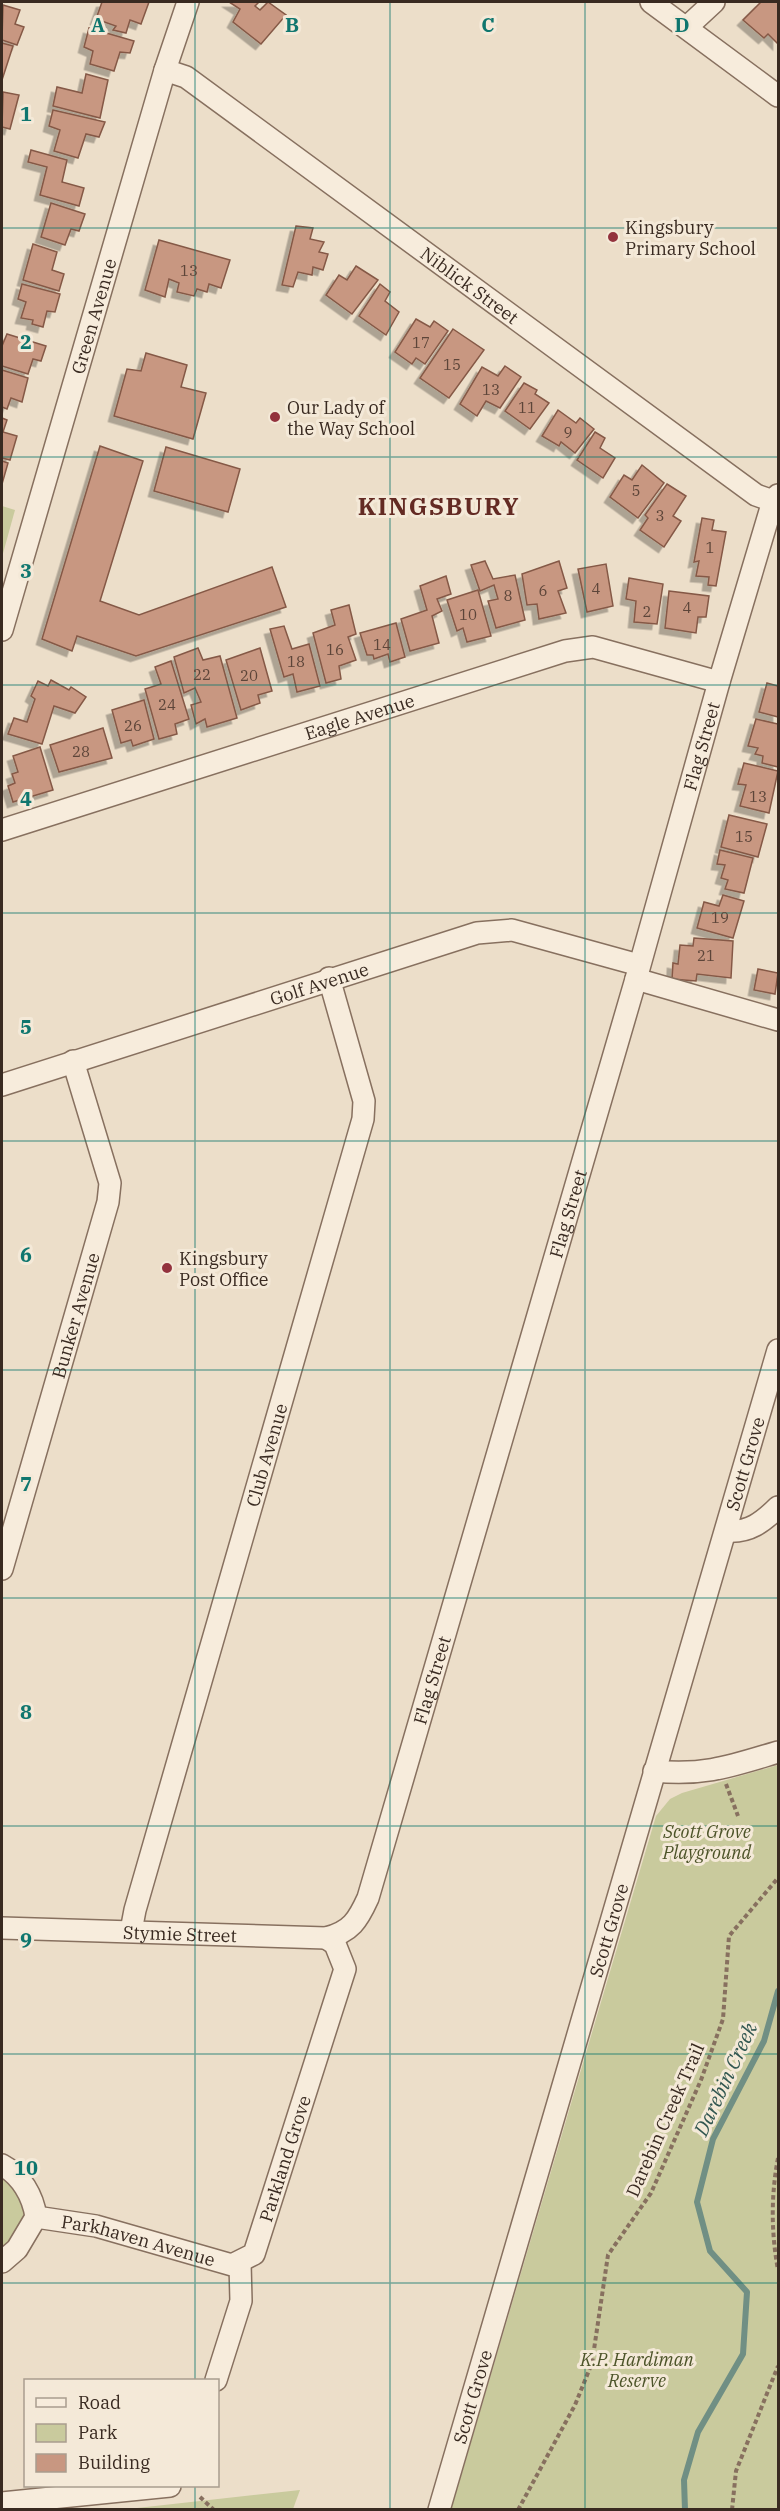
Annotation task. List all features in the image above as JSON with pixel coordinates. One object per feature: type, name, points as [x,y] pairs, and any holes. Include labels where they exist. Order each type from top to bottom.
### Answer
[{"type":"street","name":"Green Avenue","points":[[2,630],[165,70],[188,2]]},
{"type":"street","points":[[651,2],[778,96]]},
{"type":"street","points":[[687,27],[714,2]]},
{"type":"street","name":"Niblick Street","points":[[165,70],[186,77],[756,495],[776,498]]},
{"type":"street","name":"Flag Street","points":[[356,1924],[368,1898],[638,972],[719,682],[776,498]]},
{"type":"street","name":"Eagle Avenue","points":[[2,830],[565,651],[593,647],[719,682]]},
{"type":"street","name":"Golf Avenue","points":[[2,1085],[329,978],[477,933],[512,930],[778,1020]]},
{"type":"street","name":"Club Avenue","points":[[131,1931],[135,1910],[363,1119],[364,1101],[329,978]]},
{"type":"street","name":"Bunker Avenue","points":[[2,1569],[108,1202],[110,1183],[73,1061]]},
{"type":"street","name":"Scott Grove","points":[[439,2510],[654,1771],[727,1531],[778,1350]]},
{"type":"street","points":[[727,1531],[738,1532],[751,1528],[778,1507]]},
{"type":"street","points":[[654,1771],[688,1774],[721,1769],[778,1752]]},
{"type":"street","name":"Stymie Street","points":[[2,1928],[326,1938],[339,1935],[356,1924]]},
{"type":"street","name":"Parkland Grove","points":[[240,2263],[254,2254],[345,1969],[335,1944],[326,1938]]},
{"type":"street","name":"Parkhaven Avenue","points":[[2,2165],[9,2168],[33,2199],[36,2217],[16,2249],[2,2262]]},
{"type":"street","name":"Parkhaven Avenue","points":[[36,2217],[96,2226],[215,2262],[232,2265],[240,2263]]},
{"type":"street","points":[[216,2379],[241,2301],[240,2263]]},
{"type":"street","points":[[2,2503],[160,2487]]},
{"type":"path","points":[[721,1769],[738,1816]]},
{"type":"path","name":"Darebin Creek Trail","points":[[518,2510],[575,2405],[592,2363],[608,2255],[651,2193],[705,2070],[723,2019],[729,1936],[778,1878]]},
{"type":"path","points":[[778,2158],[772,2191],[778,2270]]},
{"type":"path","points":[[732,2510],[736,2471],[778,2366]]},
{"type":"path","points":[[773,2379],[778,2373]]},
{"type":"path","points":[[200,2497],[214,2510]]},
{"type":"green space","points":[[2,506],[15,510],[2,557]]},
{"type":"green space","name":"K.P. Hardiman Reserve","points":[[778,1765],[778,2509],[451,2510],[656,1816],[670,1799],[682,1793]]},
{"type":"green space","points":[[2,2176],[17,2185],[31,2214],[13,2243],[2,2251]]},
{"type":"green space","points":[[300,2490],[293,2509],[128,2509]]},
{"type":"building","points":[[102,2],[149,2],[141,24],[130,20],[126,33],[113,30],[116,26],[96,19]]},
{"type":"building","points":[[229,2],[259,2],[255,6],[260,10],[268,2],[286,15],[261,44],[233,22],[240,9]]},
{"type":"building","points":[[761,2],[778,2],[778,44],[768,34],[764,38],[743,20]]},
{"type":"building","points":[[3,5],[20,10],[15,24],[24,27],[17,45],[2,40]]},
{"type":"building","points":[[89,28],[134,41],[130,53],[120,52],[114,71],[90,64],[93,51],[84,47]]},
{"type":"building","points":[[2,43],[13,46],[2,80]]},
{"type":"building","points":[[86,74],[108,80],[100,118],[53,106],[57,87],[82,93]]},
{"type":"building","points":[[3,92],[19,95],[10,129],[2,127]]},
{"type":"building","points":[[53,110],[105,122],[99,137],[86,134],[78,158],[54,151],[60,130],[49,126]]},
{"type":"building","points":[[31,150],[67,160],[62,182],[84,188],[79,206],[40,195],[47,167],[28,162]]},
{"type":"building","points":[[51,203],[85,214],[79,231],[71,229],[65,245],[41,237]]},
{"type":"building","points":[[296,226],[313,228],[310,239],[324,242],[319,252],[328,254],[323,270],[313,267],[312,275],[298,272],[293,287],[282,285]]},
{"type":"building","points":[[159,240],[230,260],[221,288],[209,284],[207,292],[197,289],[194,296],[177,292],[179,283],[169,279],[165,297],[145,290]]},
{"type":"building","points":[[33,244],[57,252],[52,270],[64,274],[59,291],[23,280]]},
{"type":"building","points":[[356,266],[378,280],[352,314],[326,295],[339,275],[347,280]]},
{"type":"building","points":[[22,284],[60,294],[55,312],[47,311],[43,327],[32,324],[33,320],[21,318],[26,302],[18,299]]},
{"type":"building","points":[[380,284],[390,292],[385,301],[399,312],[386,335],[359,316]]},
{"type":"building","points":[[416,319],[430,327],[434,321],[448,331],[425,364],[416,358],[412,364],[395,352]]},
{"type":"building","points":[[453,329],[484,350],[449,398],[420,378]]},
{"type":"building","points":[[7,334],[46,346],[41,361],[33,359],[28,374],[2,366],[2,346]]},
{"type":"building","points":[[146,353],[187,365],[181,387],[206,393],[193,439],[114,416],[127,369],[141,371]]},
{"type":"building","points":[[505,366],[521,377],[500,408],[486,401],[477,416],[460,404],[482,367],[498,376]]},
{"type":"building","points":[[2,370],[28,378],[22,402],[11,398],[7,409],[2,407]]},
{"type":"building","points":[[524,383],[537,390],[535,394],[549,403],[530,429],[505,411]]},
{"type":"building","points":[[558,410],[576,423],[580,418],[594,429],[575,453],[561,442],[559,446],[542,436]]},
{"type":"building","points":[[2,418],[7,420],[3,432],[17,436],[10,460],[2,458]]},
{"type":"building","points":[[595,432],[605,438],[600,448],[615,458],[603,478],[577,460]]},
{"type":"building","points":[[100,446],[143,461],[100,601],[139,615],[272,567],[286,607],[136,656],[77,636],[72,651],[42,639]]},
{"type":"building","points":[[166,447],[240,469],[228,512],[154,491]]},
{"type":"building","points":[[2,461],[8,463],[2,484]]},
{"type":"building","points":[[642,465],[664,483],[638,518],[610,497],[624,475],[632,480]]},
{"type":"building","points":[[667,484],[686,496],[673,516],[681,521],[664,547],[640,530],[648,518],[645,515]]},
{"type":"building","points":[[702,518],[714,520],[712,530],[726,532],[716,586],[708,585],[709,577],[696,576],[699,561],[694,562]]},
{"type":"building","points":[[485,561],[493,579],[515,575],[525,620],[496,628],[488,601],[498,599],[494,585],[480,591],[471,565]]},
{"type":"building","points":[[559,561],[567,588],[558,591],[566,613],[539,619],[537,604],[527,605],[522,574]]},
{"type":"building","points":[[606,564],[613,606],[587,612],[578,569]]},
{"type":"building","points":[[446,576],[451,594],[437,599],[442,611],[432,616],[439,643],[410,651],[401,619],[427,610],[420,586]]},
{"type":"building","points":[[629,578],[663,584],[657,624],[634,622],[636,601],[626,599]]},
{"type":"building","points":[[478,590],[491,636],[467,642],[463,628],[457,631],[447,600]]},
{"type":"building","points":[[669,591],[709,596],[706,617],[698,617],[696,633],[665,628]]},
{"type":"building","points":[[349,605],[356,634],[348,637],[356,660],[339,666],[341,679],[326,683],[313,633],[335,625],[331,610]]},
{"type":"building","points":[[396,623],[405,657],[390,662],[388,654],[374,659],[373,655],[367,655],[360,633]]},
{"type":"building","points":[[284,626],[292,649],[309,644],[320,686],[297,692],[293,674],[284,677],[270,629]]},
{"type":"building","points":[[198,648],[203,660],[220,656],[237,718],[207,727],[205,719],[196,724],[191,705],[201,702],[195,688],[184,693],[174,657]]},
{"type":"building","points":[[260,648],[272,691],[258,695],[260,703],[241,710],[226,660]]},
{"type":"building","points":[[171,661],[189,719],[175,724],[177,734],[159,739],[145,689],[161,684],[155,667]]},
{"type":"building","points":[[51,680],[69,690],[71,687],[86,697],[75,713],[54,706],[42,744],[8,734],[14,718],[27,722],[35,699],[31,696],[38,681],[48,686]]},
{"type":"building","points":[[767,683],[778,686],[778,717],[759,712]]},
{"type":"building","points":[[144,700],[154,739],[133,746],[131,740],[121,743],[112,710]]},
{"type":"building","points":[[756,719],[778,724],[778,767],[762,763],[763,756],[755,754],[758,748],[748,746]]},
{"type":"building","points":[[103,728],[112,758],[59,772],[50,745]]},
{"type":"building","points":[[40,747],[53,790],[13,802],[8,786],[15,783],[12,774],[18,772],[13,756]]},
{"type":"building","points":[[744,763],[778,771],[769,813],[740,806],[746,785],[738,784]]},
{"type":"building","points":[[729,815],[767,824],[758,857],[721,847]]},
{"type":"building","points":[[720,850],[753,858],[744,893],[725,889],[728,880],[721,878],[725,865],[717,864]]},
{"type":"building","points":[[723,895],[744,901],[733,938],[697,928],[704,902],[719,906]]},
{"type":"building","points":[[694,938],[733,941],[731,978],[697,974],[696,981],[672,979],[673,963],[678,964],[680,945],[693,946]]},
{"type":"building","points":[[758,969],[778,973],[775,994],[754,990]]},
{"type":"waterway","name":"Darebin Creek","points":[[685,2510],[684,2480],[698,2432],[743,2354],[747,2292],[710,2251],[697,2202],[713,2139],[764,2041],[778,1991]]},
{"type":"place","name":"Kingsbury Primary School","points":[[613,237]]},
{"type":"place","name":"Our Lady of the Way School","points":[[275,417]]},
{"type":"place","name":"Kingsbury Post Office","points":[[167,1268]]},
{"type":"district","name":"KINGSBURY","points":[[439,506]]},
{"type":"park label","name":"Scott Grove Playground","points":[[707,1841]]}]
